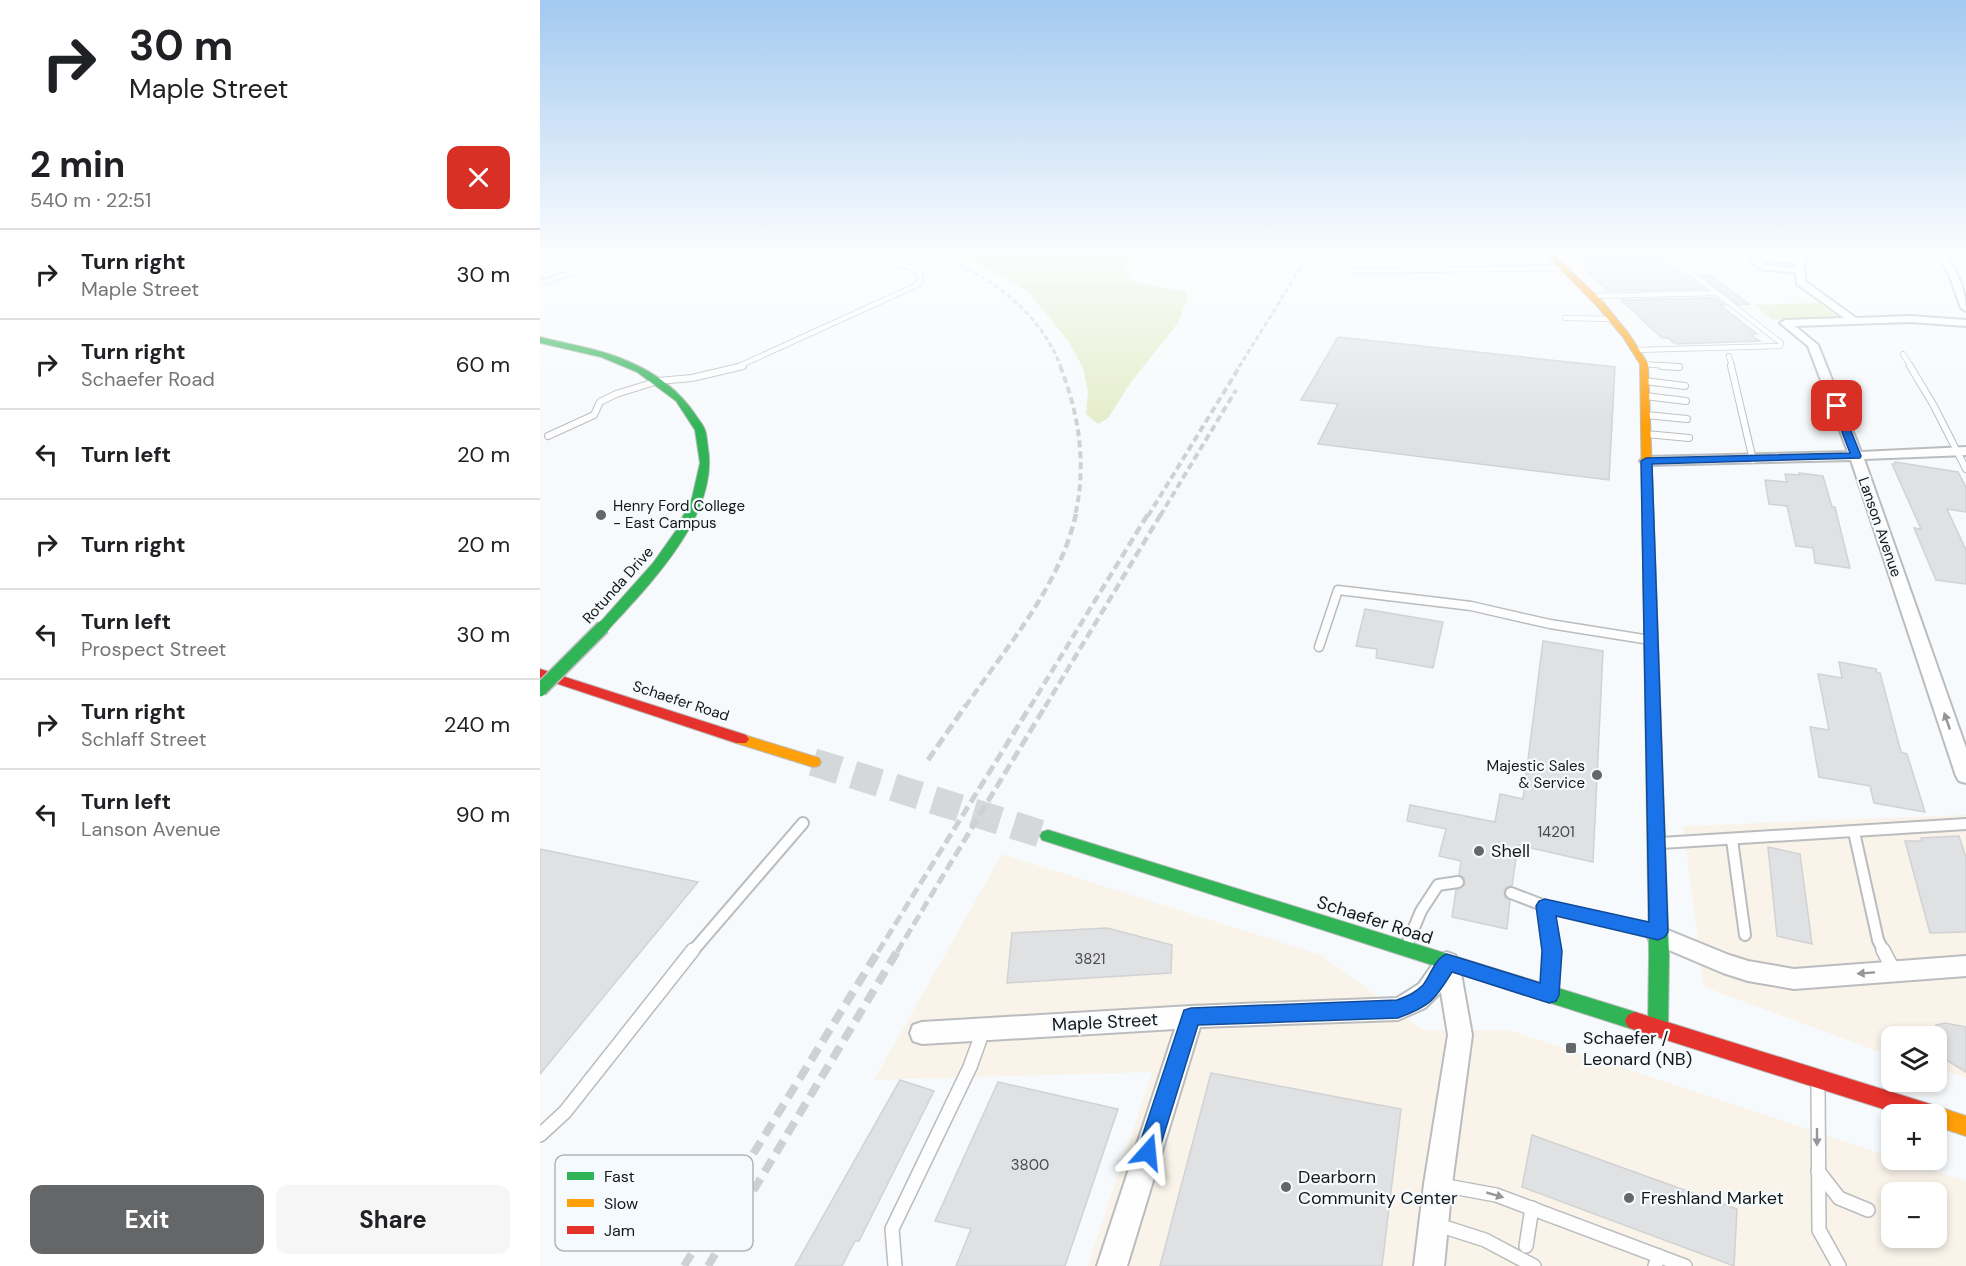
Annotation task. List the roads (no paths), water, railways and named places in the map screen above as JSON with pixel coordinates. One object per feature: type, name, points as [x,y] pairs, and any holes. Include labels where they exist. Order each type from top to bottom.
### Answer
[{"type":"main road","points":[[1605,310],[1644,364],[1658,934],[1658,1027]]},
{"type":"main road","name":"Rotunda Drive","points":[[540,340],[592,351],[641,370],[679,395],[694,414],[704,438],[706,467],[700,496],[686,529],[660,565],[603,627],[540,690]]},
{"type":"main road","name":"Schaefer Road","points":[[540,673],[813,762]]},
{"type":"main road","name":"Schaefer Road","points":[[1048,836],[1899,1104]]},
{"type":"main road","points":[[1947,1120],[1966,1126]]},
{"type":"street","points":[[1839,310],[1854,321]]},
{"type":"street","name":"Lanson Avenue","points":[[1966,323],[1928,320],[1785,323],[1813,345],[1856,456],[1966,776]]},
{"type":"street","points":[[1646,461],[1753,460],[1962,452]]},
{"type":"street","points":[[1658,934],[1723,963],[1794,979],[1966,966]]},
{"type":"street","points":[[1429,1266],[1438,1184],[1460,1035],[1447,962]]},
{"type":"street","name":"Maple Street","points":[[922,1033],[1191,1017],[1398,1009],[1420,1000],[1431,989],[1447,962]]},
{"type":"street","points":[[1112,1266],[1191,1017]]},
{"type":"lane","points":[[548,436],[594,415],[600,402],[616,394],[658,381],[692,378],[742,366],[865,310]]},
{"type":"lane","points":[[1636,350],[1780,346],[1781,343],[1738,310]]},
{"type":"lane","points":[[1565,318],[1613,319]]},
{"type":"lane","points":[[1903,354],[1962,452],[1966,469]]},
{"type":"lane","points":[[1729,356],[1753,460]]},
{"type":"lane","points":[[1644,364],[1679,367]]},
{"type":"lane","points":[[1645,381],[1685,386]]},
{"type":"lane","points":[[1645,396],[1686,401]]},
{"type":"lane","points":[[1646,415],[1687,419]]},
{"type":"lane","points":[[1646,434],[1689,438]]},
{"type":"lane","points":[[1319,647],[1338,590],[1471,606],[1550,624],[1650,640]]},
{"type":"lane","points":[[540,1135],[565,1112],[687,957],[803,823]]},
{"type":"lane","points":[[1655,843],[1966,824]]},
{"type":"lane","points":[[1854,832],[1878,940],[1895,971]]},
{"type":"lane","points":[[1732,840],[1745,935]]},
{"type":"lane","points":[[1405,949],[1421,911],[1438,885],[1458,882]]},
{"type":"lane","points":[[1511,893],[1545,906],[1658,934]]},
{"type":"lane","points":[[1545,906],[1552,951],[1549,995]]},
{"type":"lane","points":[[895,1266],[892,1229],[970,1067],[983,1029]]},
{"type":"lane","points":[[1819,1078],[1817,1171],[1819,1230],[1839,1266]]},
{"type":"lane","points":[[1817,1171],[1839,1198],[1868,1210]]},
{"type":"lane","points":[[1438,1184],[1496,1195],[1657,1261],[1685,1266]]},
{"type":"lane","points":[[1526,1246],[1532,1208]]},
{"type":"lane","points":[[1433,1224],[1485,1240],[1534,1266]]},
{"type":"tunnel","points":[[813,762],[1048,836]]},
{"type":"railway","points":[[1024,310],[1039,327],[1061,367]]},
{"type":"railway","points":[[1239,367],[1274,310]]},
{"type":"railway","points":[[1060,366],[1072,402],[1081,459],[1079,497],[1075,516]]},
{"type":"railway","points":[[1148,516],[1240,366]]},
{"type":"railway","points":[[1160,516],[1236,390]]},
{"type":"railway","points":[[965,707],[1014,639],[1044,592],[1068,541],[1076,514]]},
{"type":"railway","points":[[1030,707],[1148,514]]},
{"type":"railway","points":[[1045,707],[1161,514]]},
{"type":"railway","points":[[928,760],[966,705]]},
{"type":"railway","points":[[878,952],[1031,705]]},
{"type":"railway","points":[[897,952],[1046,705]]},
{"type":"railway","points":[[752,1155],[879,950]]},
{"type":"railway","points":[[753,1191],[898,950]]},
{"type":"railway","points":[[684,1266],[693,1251]]},
{"type":"railway","points":[[708,1266],[717,1251]]},
{"type":"place","name":"Henry Ford College - East Campus","points":[[601,515]]},
{"type":"place","name":"Majestic Sales & Service","points":[[1597,775]]},
{"type":"place","name":"Shell","points":[[1479,851]]},
{"type":"place","name":"Schaefer / Leonard (NB)","points":[[1571,1048]]},
{"type":"place","name":"Dearborn Community Center","points":[[1286,1187]]},
{"type":"place","name":"Freshland Market","points":[[1629,1198]]}]
